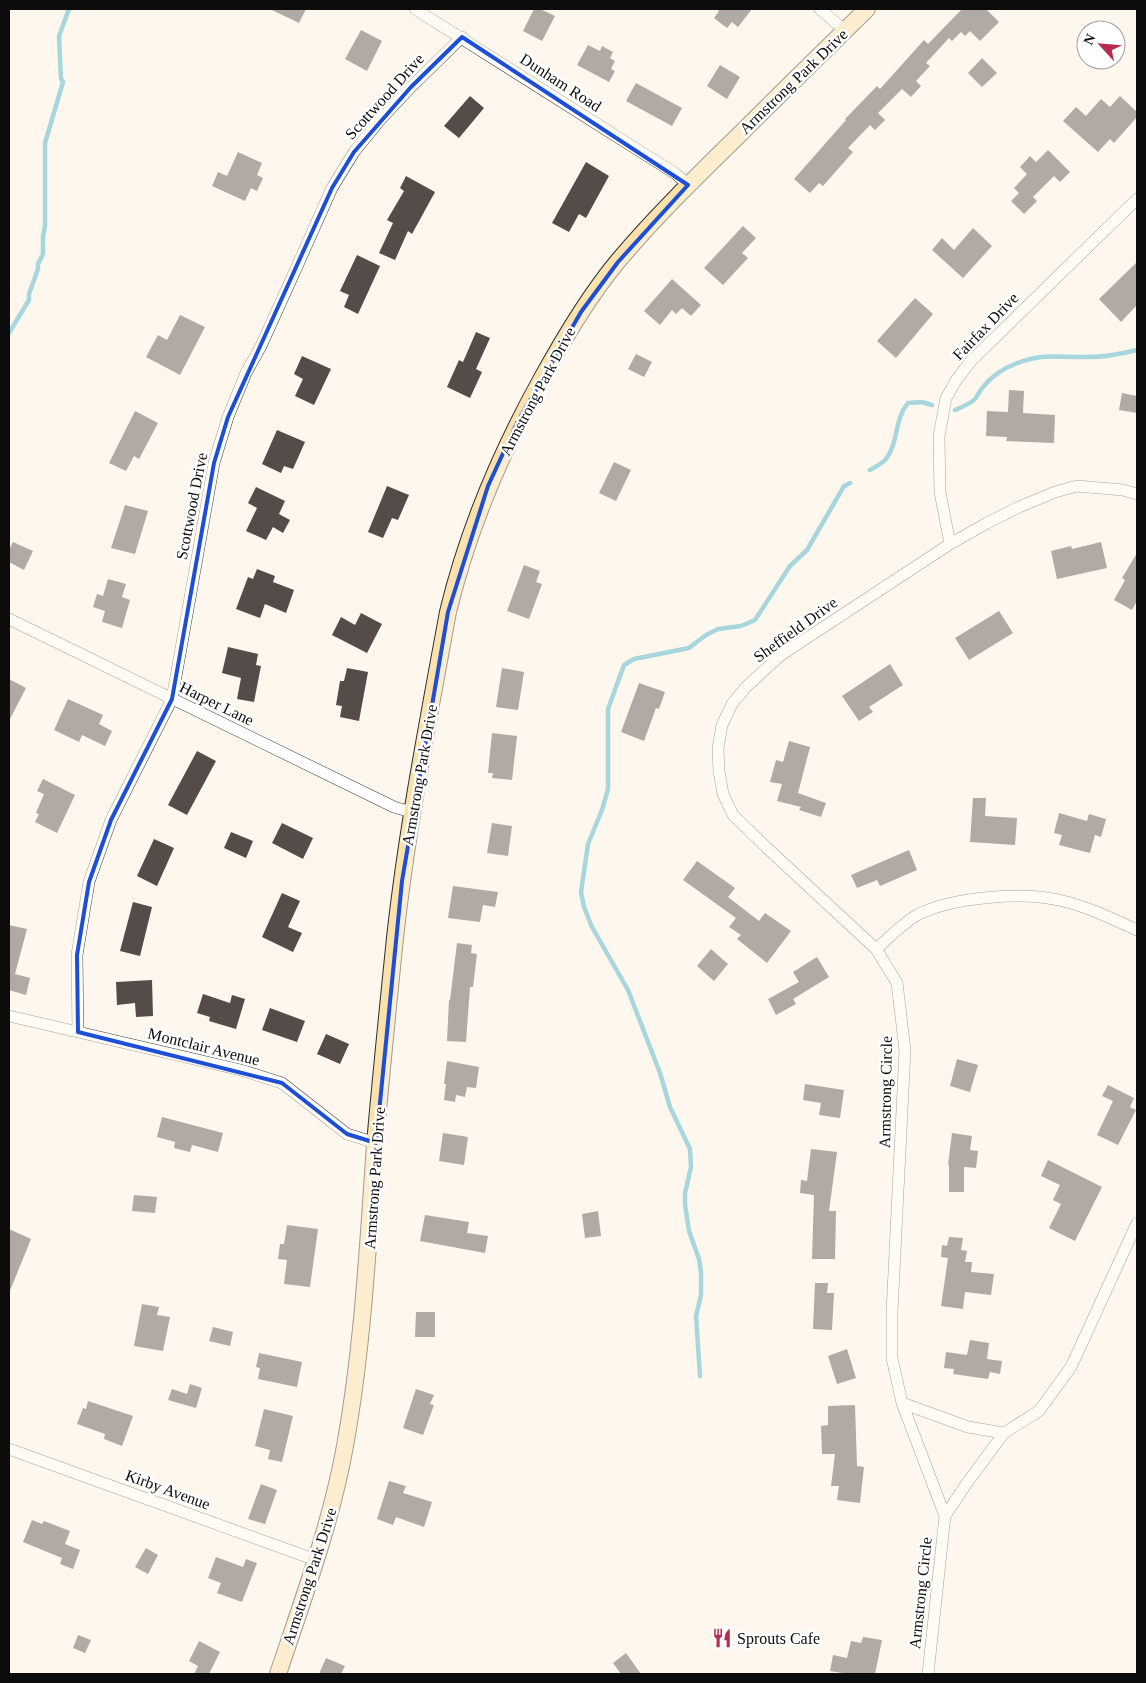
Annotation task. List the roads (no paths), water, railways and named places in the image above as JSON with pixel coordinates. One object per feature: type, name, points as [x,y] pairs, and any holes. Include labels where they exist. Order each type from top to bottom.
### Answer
[{"type":"main road","name":"Armstrong Park Drive","points":[[278,1674],[333,1504],[354,1390],[395,938],[411,812],[450,603],[472,528],[488,486],[517,423],[559,347],[581,312],[618,262],[688,184],[867,9]]},
{"type":"street","name":"Dunham Road","points":[[415,9],[676,174],[688,184]]},
{"type":"street","points":[[820,9],[845,30]]},
{"type":"street","name":"Scottwood Drive","points":[[78,1032],[77,955],[89,882],[110,820],[172,699],[214,463],[228,418],[246,373],[332,188],[354,152],[404,93],[462,38]]},
{"type":"street","name":"Fairfax Drive","points":[[950,544],[940,492],[939,436],[946,398],[957,379],[971,361],[1137,199]]},
{"type":"street","name":"Sheffield Drive","points":[[876,949],[733,815],[723,794],[718,748],[722,725],[732,704],[746,687],[781,655],[950,544],[1019,507],[1055,492],[1077,486],[1124,490],[1137,494]]},
{"type":"street","name":"Harper Lane","points":[[9,620],[394,807],[411,812]]},
{"type":"street","points":[[876,949],[917,916],[953,902],[989,898],[1033,895],[1063,901],[1137,930]]},
{"type":"street","name":"Armstrong Circle","points":[[876,949],[898,983],[905,1050],[892,1312],[892,1358],[902,1403],[945,1516],[928,1674]]},
{"type":"street","name":"Montclair Avenue","points":[[9,1016],[241,1070],[282,1084],[347,1134],[376,1143]]},
{"type":"street","name":"Armstrong Circle","points":[[945,1516],[1004,1433],[1039,1411],[1071,1367],[1137,1223]]},
{"type":"street","points":[[902,1403],[968,1427],[1004,1433]]},
{"type":"street","name":"Kirby Avenue","points":[[9,1449],[316,1560]]},
{"type":"waterway","points":[[9,333],[29,300],[38,264],[43,254],[45,143],[63,82],[61,79],[59,36],[69,9]]},
{"type":"waterway","points":[[955,410],[973,401],[981,389],[998,373],[1025,360],[1052,356],[1101,356],[1137,350]]},
{"type":"waterway","points":[[870,470],[885,460],[890,452],[900,416],[908,403],[922,402],[932,405]]},
{"type":"waterway","points":[[700,1376],[696,1316],[701,1295],[701,1272],[699,1259],[689,1231],[685,1205],[685,1193],[691,1167],[690,1149],[670,1107],[660,1073],[628,990],[592,927],[584,907],[581,892],[588,844],[602,810],[608,789],[608,709],[624,665],[634,659],[689,648],[706,635],[718,629],[741,626],[755,620],[790,566],[807,550],[844,486],[850,483]]},
{"type":"place","name":"Sprouts Cafe","points":[[722,1638]]}]
